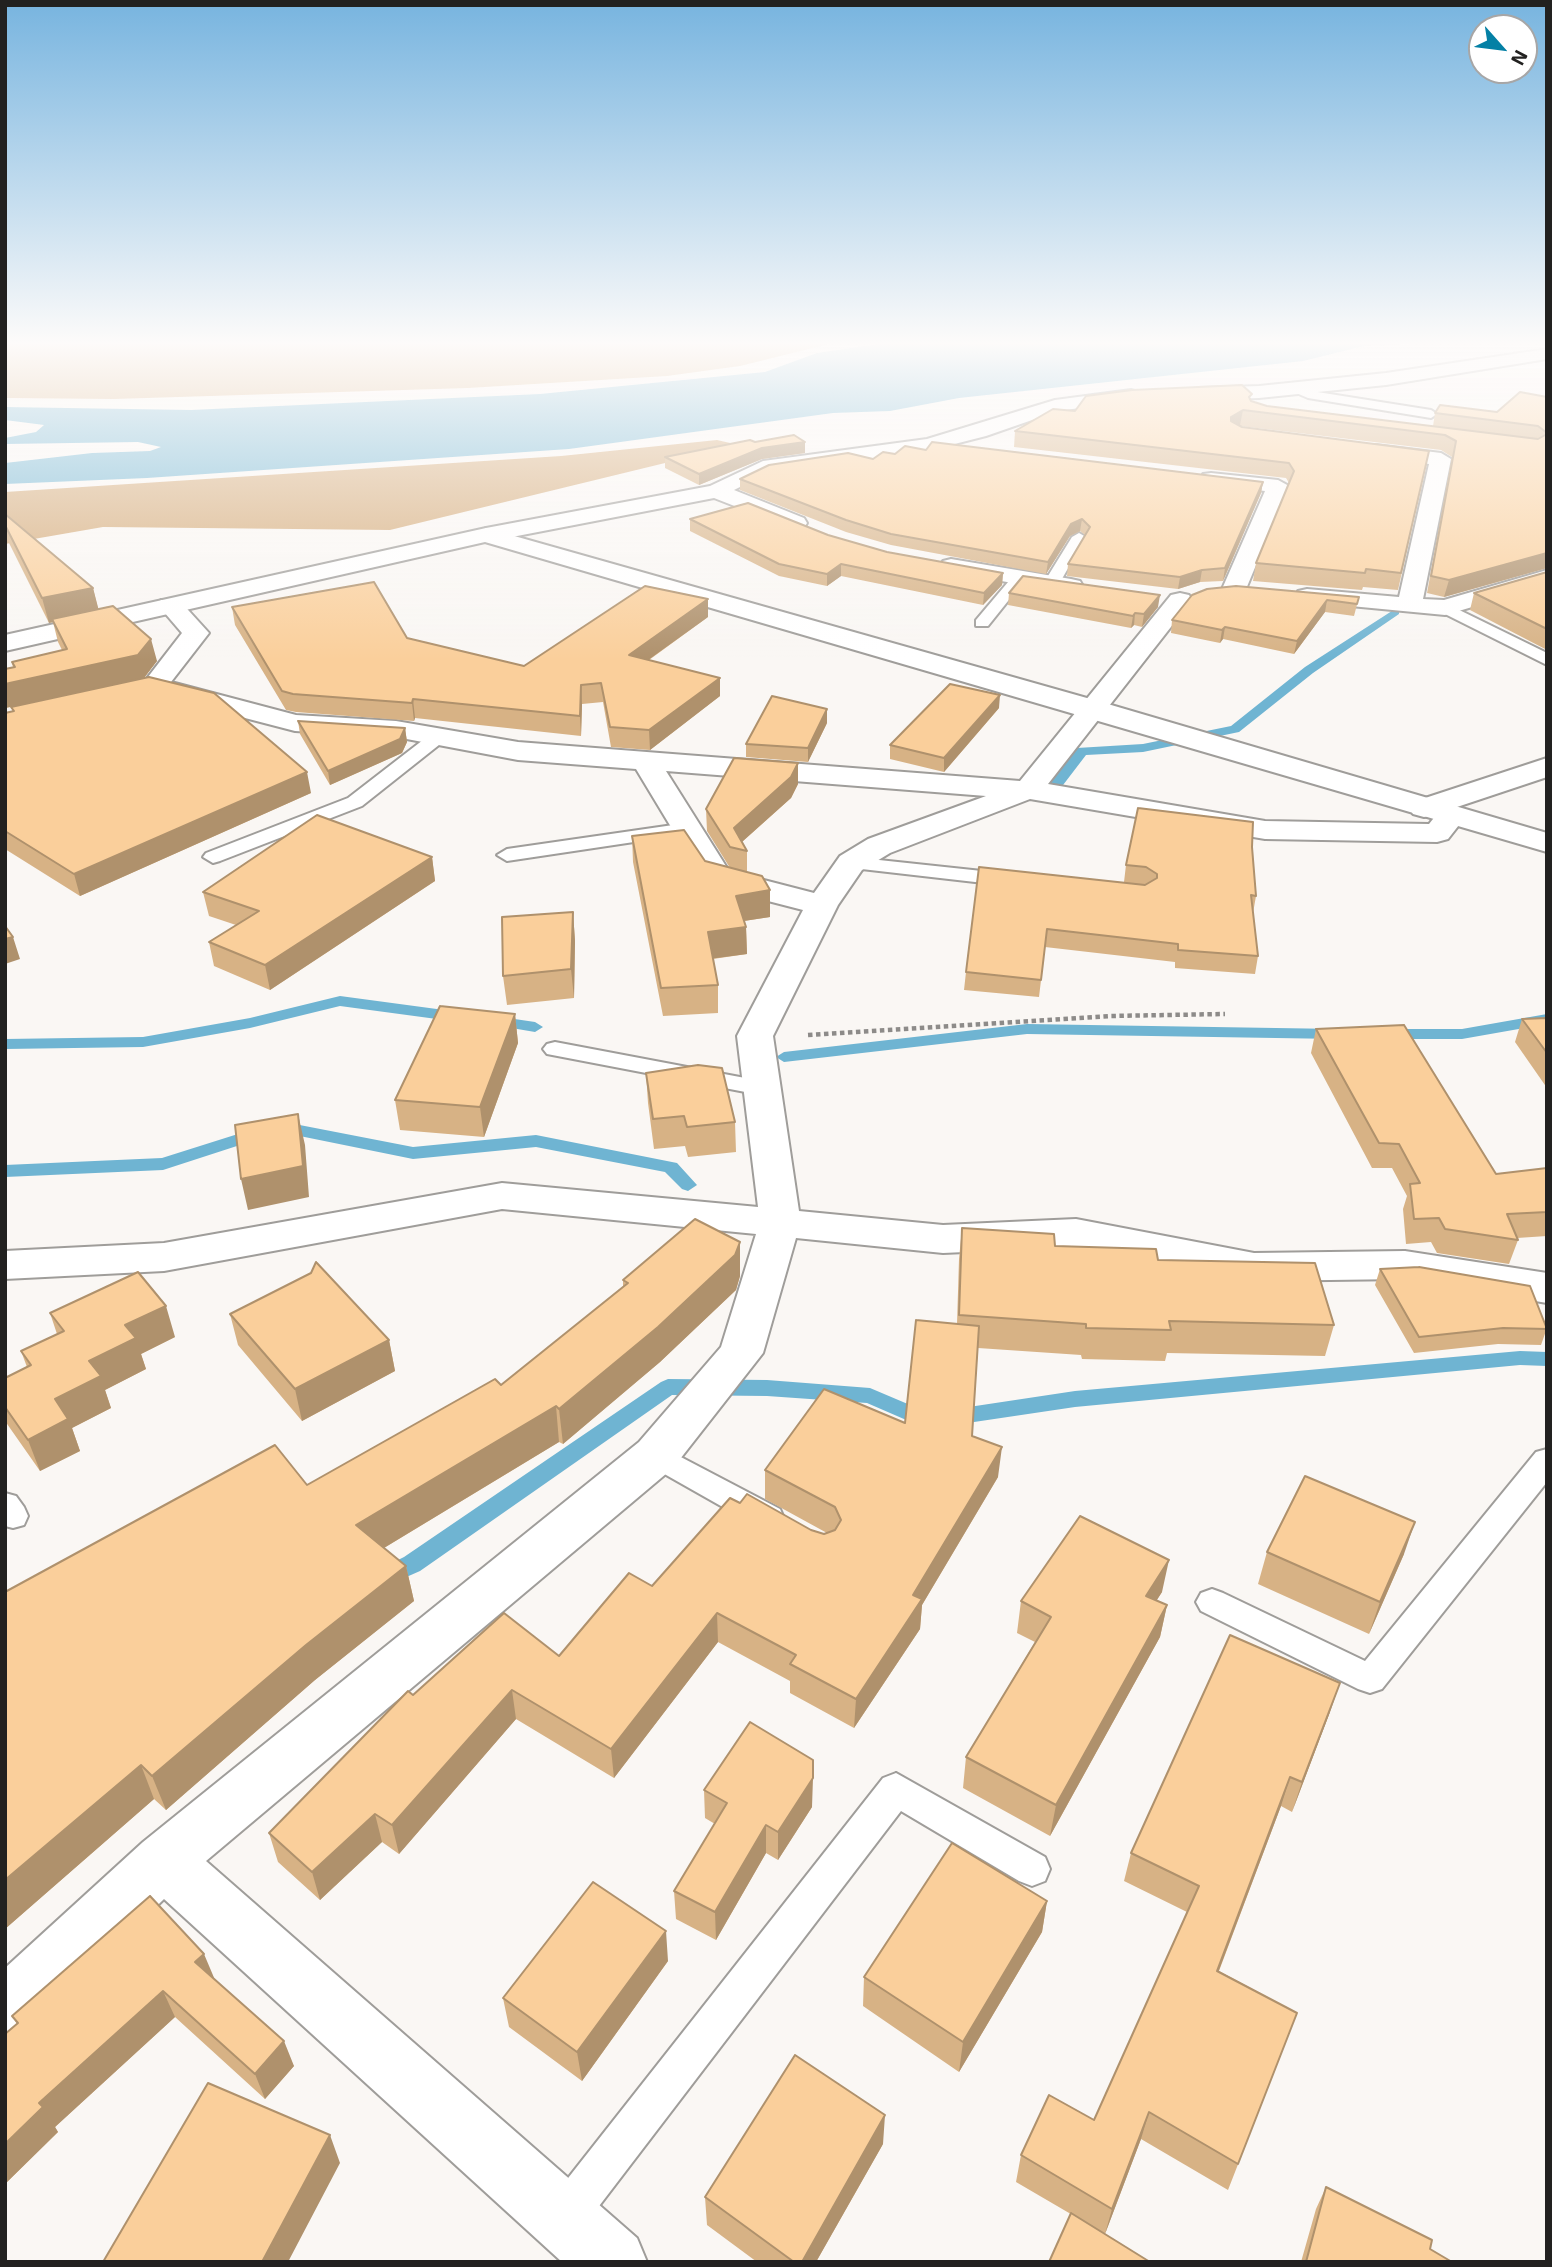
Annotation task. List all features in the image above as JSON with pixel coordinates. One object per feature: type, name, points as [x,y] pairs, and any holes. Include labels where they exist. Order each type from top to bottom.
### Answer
[{"type":"street","points":[[5,643],[486,535],[716,491],[763,467],[900,448]]},
{"type":"street","points":[[954,448],[991,453]]},
{"type":"street","points":[[1361,449],[1441,459],[1409,605]]},
{"type":"street","points":[[1218,480],[1229,457]]},
{"type":"street","points":[[5,2010],[163,1861],[656,1455],[741,1353],[780,1223],[755,1036],[822,905],[851,863],[879,845],[1028,789],[1091,708],[1196,594],[1278,486],[1192,477]]},
{"type":"street","points":[[716,491],[813,530]]},
{"type":"street","points":[[486,535],[1091,708],[1547,843]]},
{"type":"street","points":[[926,561],[1089,589]]},
{"type":"street","points":[[1288,594],[1445,608],[1547,578]]},
{"type":"street","points":[[1196,594],[1261,592]]},
{"type":"street","points":[[170,605],[196,633],[140,689],[295,723],[396,729],[518,751],[646,762],[682,761],[1028,789],[1265,831],[1437,833],[1438,812]]},
{"type":"street","points":[[646,762],[717,878],[822,905]]},
{"type":"street","points":[[1438,812],[1547,767]]},
{"type":"street","points":[[5,1265],[164,1257],[502,1196],[943,1239],[1076,1233],[1254,1267],[1405,1265],[1547,1289]]},
{"type":"street","points":[[163,1861],[610,2260]]},
{"type":"lane","points":[[1051,584],[1079,537]]},
{"type":"lane","points":[[982,623],[1019,578]]},
{"type":"lane","points":[[1445,608],[1547,660]]},
{"type":"lane","points":[[213,857],[355,802],[438,737]]},
{"type":"lane","points":[[507,855],[687,829]]},
{"type":"lane","points":[[851,863],[1031,882]]},
{"type":"lane","points":[[555,1049],[761,1088]]},
{"type":"lane","points":[[656,1455],[799,1534]]},
{"type":"lane","points":[[1212,1602],[1370,1679],[1547,1460]]},
{"type":"lane","points":[[562,2219],[896,1789],[1032,1869]]},
{"type":"path","points":[[755,1036],[826,1035],[1110,1016],[1225,1014]]},
{"type":"shaded area","points":[[641,448],[728,448],[390,530],[103,527],[5,544],[5,492],[561,456]]},
{"type":"water","points":[[159,448],[578,448],[147,478],[5,484],[5,463],[92,453],[150,451]]},
{"type":"building","points":[[711,448],[763,448],[699,474],[665,457]]},
{"type":"building","points":[[903,448],[926,450],[928,448],[980,448],[1263,482],[1225,568],[1202,570],[1180,577],[1068,564],[1090,527],[1082,519],[1071,524],[1048,562],[891,534],[846,520],[740,479],[769,465],[848,453],[873,459],[883,452],[895,454]]},
{"type":"building","points":[[1159,448],[1404,448],[1429,451],[1401,573],[1366,569],[1365,573],[1256,563],[1294,471],[1289,463]]},
{"type":"building","points":[[1455,448],[1547,448],[1547,553],[1449,580],[1431,576]]},
{"type":"building","points":[[748,503],[828,535],[887,552],[1003,573],[984,593],[841,564],[827,574],[779,564],[690,519]]},
{"type":"building","points":[[5,514],[93,588],[42,598],[5,525]]},
{"type":"building","points":[[1547,572],[1547,629],[1474,593]]},
{"type":"building","points":[[1023,576],[1160,595],[1144,614],[1135,613],[1133,616],[1009,593]]},
{"type":"building","points":[[374,582],[407,638],[524,666],[645,586],[708,599],[629,655],[720,678],[649,730],[610,727],[601,683],[581,685],[580,716],[413,699],[412,703],[293,694],[282,691],[232,607]]},
{"type":"building","points":[[1236,586],[1359,597],[1357,604],[1327,600],[1297,641],[1172,620],[1192,595],[1207,589]]},
{"type":"building","points":[[113,606],[151,639],[138,655],[5,684],[5,669],[15,667],[12,662],[67,649],[52,619]]},
{"type":"building","points":[[149,677],[214,693],[307,772],[74,874],[5,831],[5,713],[14,711],[11,707]]},
{"type":"building","points":[[950,684],[1000,695],[944,758],[890,745]]},
{"type":"building","points":[[772,696],[827,709],[808,748],[746,744]]},
{"type":"building","points":[[298,721],[405,728],[400,739],[328,771]]},
{"type":"building","points":[[734,758],[798,763],[791,777],[734,828],[747,851],[730,847],[706,809]]},
{"type":"building","points":[[1138,808],[1253,822],[1256,896],[1251,895],[1258,956],[1178,950],[1178,944],[1047,929],[1041,980],[966,972],[979,867],[1145,885],[1157,878],[1157,874],[1146,867],[1126,865]]},
{"type":"building","points":[[317,815],[432,857],[265,965],[209,942],[259,911],[203,892]]},
{"type":"building","points":[[684,830],[705,861],[762,876],[770,890],[736,896],[746,927],[708,932],[718,985],[661,988],[632,836]]},
{"type":"building","points":[[573,912],[571,969],[503,976],[502,917]]},
{"type":"building","points":[[5,926],[13,937],[5,939]]},
{"type":"building","points":[[440,1006],[515,1014],[480,1107],[395,1100]]},
{"type":"building","points":[[1547,1018],[1547,1053],[1522,1019]]},
{"type":"building","points":[[1404,1025],[1496,1174],[1547,1168],[1547,1212],[1507,1214],[1518,1240],[1445,1229],[1439,1218],[1414,1219],[1410,1184],[1420,1183],[1399,1144],[1379,1143],[1316,1029]]},
{"type":"building","points":[[698,1065],[722,1068],[735,1122],[687,1127],[684,1116],[653,1119],[646,1073]]},
{"type":"building","points":[[298,1114],[303,1166],[241,1179],[235,1125]]},
{"type":"building","points":[[695,1219],[740,1242],[735,1255],[658,1327],[559,1409],[556,1406],[356,1525],[406,1566],[306,1645],[152,1776],[141,1765],[5,1880],[5,1592],[275,1445],[307,1485],[495,1379],[501,1385],[628,1283],[623,1280]]},
{"type":"building","points":[[962,1228],[1054,1234],[1055,1246],[1156,1249],[1158,1260],[1315,1263],[1334,1325],[1169,1321],[1171,1330],[1086,1328],[1086,1324],[959,1315]]},
{"type":"building","points":[[316,1262],[389,1340],[295,1389],[230,1314],[311,1273]]},
{"type":"building","points":[[1419,1267],[1530,1286],[1547,1329],[1503,1328],[1419,1337],[1380,1269]]},
{"type":"building","points":[[138,1272],[166,1306],[125,1325],[136,1338],[89,1361],[101,1376],[55,1399],[68,1419],[28,1440],[5,1407],[5,1378],[31,1365],[21,1351],[64,1331],[50,1313]]},
{"type":"building","points":[[916,1320],[979,1326],[972,1436],[1002,1447],[913,1595],[922,1599],[856,1699],[790,1664],[796,1655],[717,1613],[611,1749],[512,1690],[392,1825],[375,1814],[312,1872],[269,1833],[408,1691],[413,1695],[504,1613],[559,1656],[629,1573],[652,1586],[730,1498],[740,1503],[747,1494],[811,1530],[824,1534],[835,1530],[841,1520],[835,1507],[765,1470],[824,1389],[905,1423]]},
{"type":"building","points":[[1305,1476],[1415,1522],[1380,1602],[1267,1552]]},
{"type":"building","points":[[1080,1516],[1169,1560],[1146,1596],[1167,1605],[1056,1805],[966,1757],[1051,1617],[1021,1601]]},
{"type":"building","points":[[1230,1635],[1340,1683],[1302,1782],[1290,1777],[1217,1971],[1297,2013],[1238,2164],[1149,2112],[1112,2209],[1021,2155],[1049,2095],[1094,2120],[1199,1886],[1131,1853]]},
{"type":"building","points":[[750,1722],[813,1760],[813,1778],[778,1832],[766,1825],[715,1912],[674,1891],[727,1803],[704,1790]]},
{"type":"building","points":[[952,1843],[1047,1901],[963,2042],[864,1977]]},
{"type":"building","points":[[593,1882],[666,1931],[577,2052],[503,1998]]},
{"type":"building","points":[[150,1896],[204,1954],[195,1962],[284,2041],[255,2074],[163,1991],[39,2103],[43,2107],[5,2144],[5,2034],[18,2023],[12,2016]]},
{"type":"building","points":[[795,2055],[885,2115],[802,2262],[794,2262],[705,2197]]},
{"type":"building","points":[[208,2083],[330,2135],[262,2262],[103,2262]]},
{"type":"building","points":[[1326,2187],[1432,2240],[1430,2249],[1452,2262],[1306,2262]]},
{"type":"building","points":[[1071,2213],[1150,2262],[1049,2262]]},
{"type":"waterway","points":[[1055,786],[1082,751],[1143,748],[1235,729],[1309,670],[1395,612]]},
{"type":"waterway","points":[[5,1044],[143,1042],[250,1023],[340,1001],[459,1017]]},
{"type":"waterway","points":[[1387,1034],[1462,1034],[1547,1019]]},
{"type":"waterway","points":[[494,1021],[535,1027]]},
{"type":"waterway","points":[[784,1057],[1027,1029],[1338,1034]]},
{"type":"waterway","points":[[5,1171],[163,1164],[279,1126],[413,1153],[536,1141],[671,1167],[688,1185]]},
{"type":"waterway","points":[[386,1577],[412,1564],[668,1387],[767,1388],[870,1396],[927,1421],[1075,1399],[1520,1358],[1547,1359]]}]
